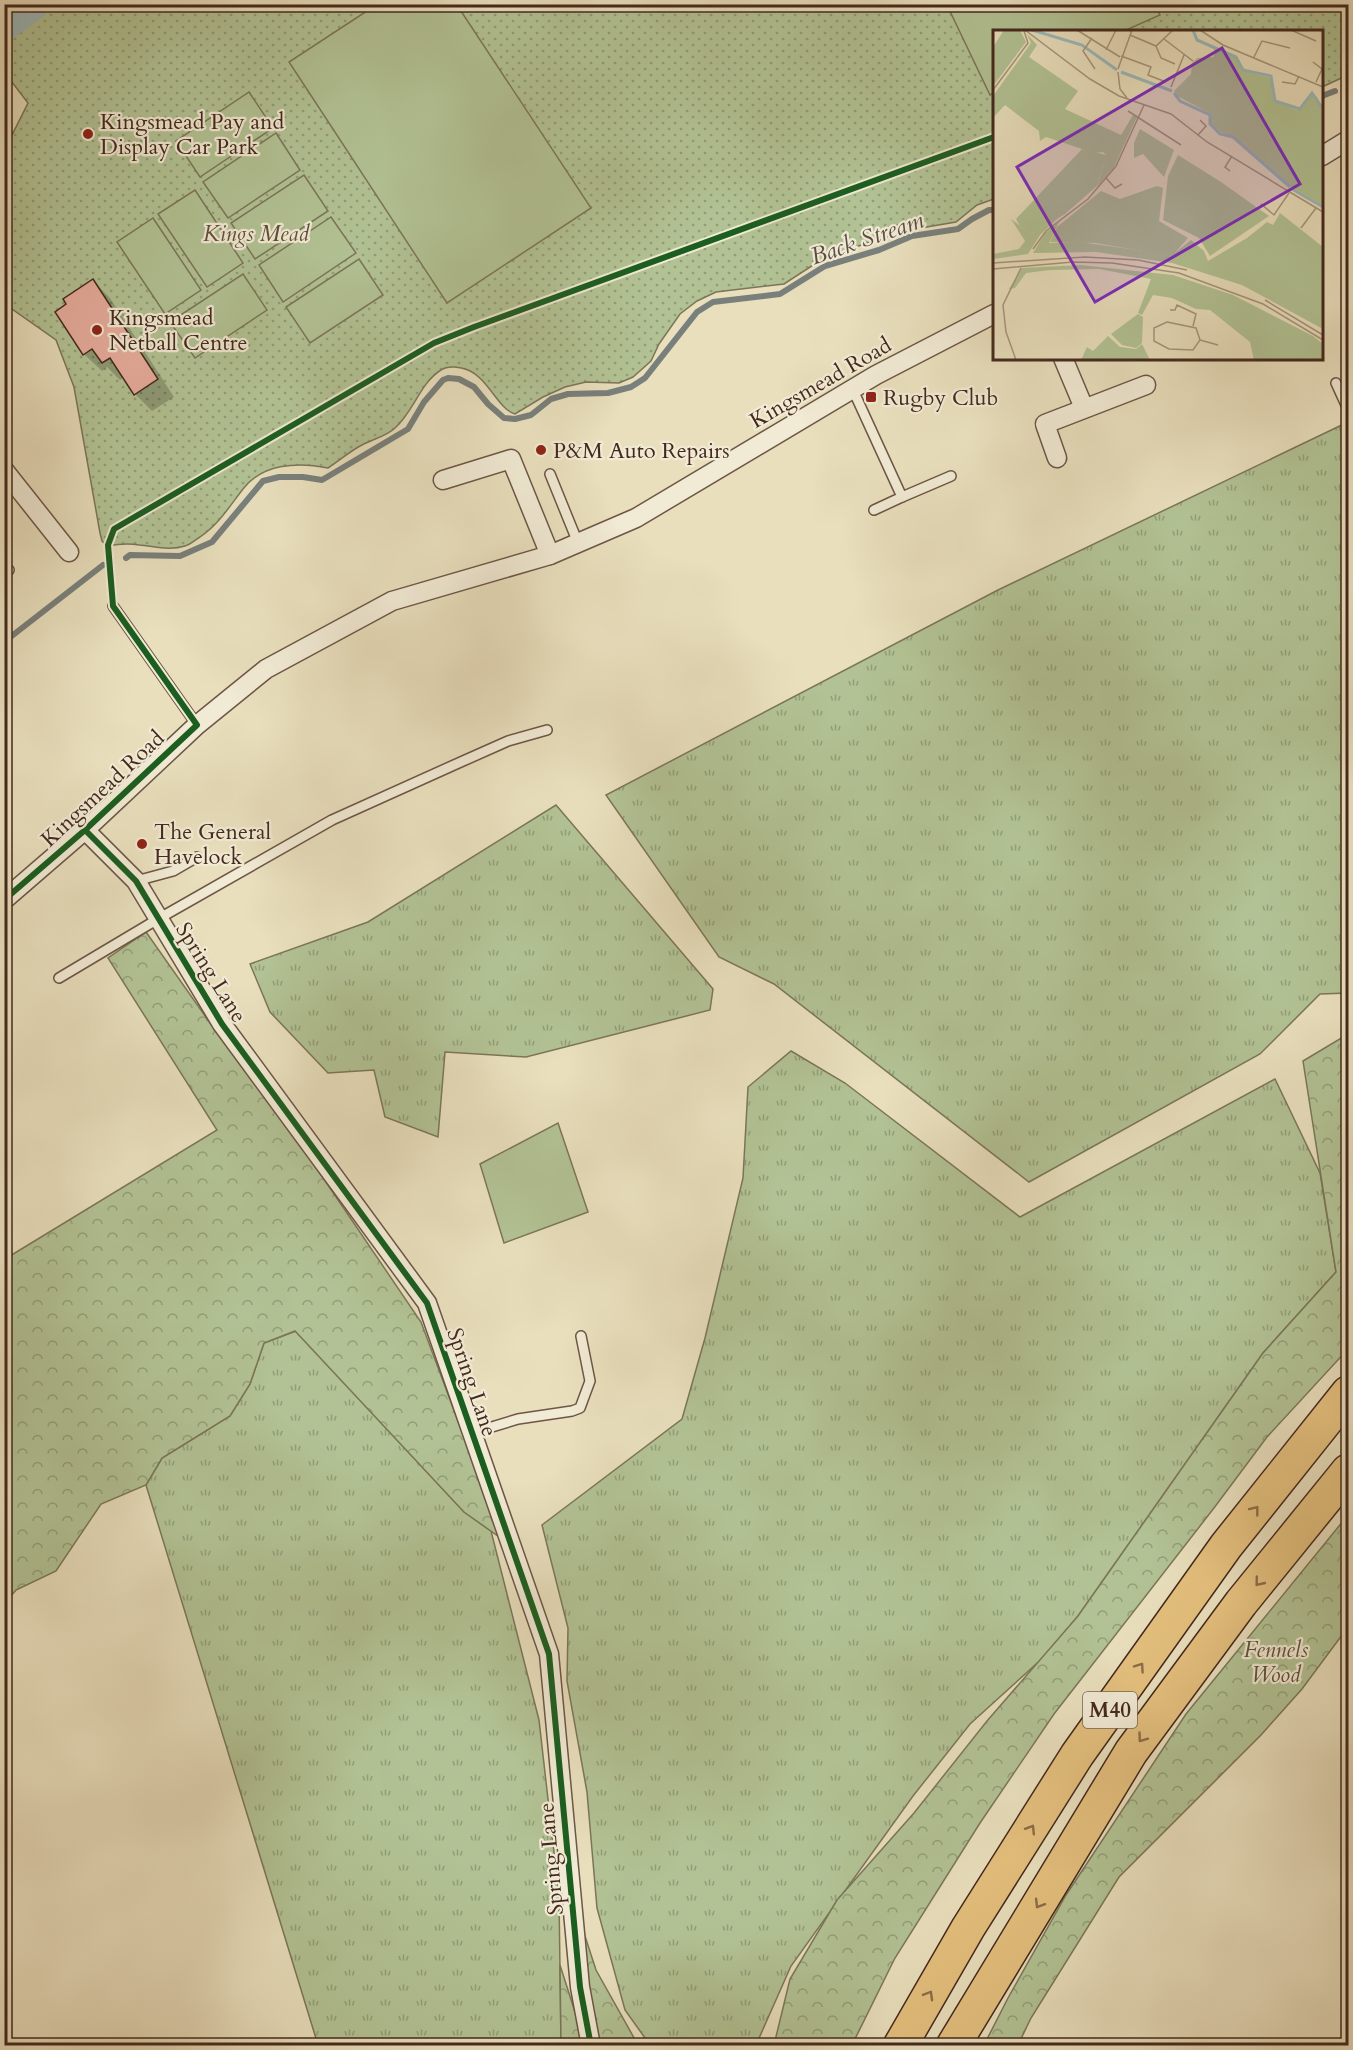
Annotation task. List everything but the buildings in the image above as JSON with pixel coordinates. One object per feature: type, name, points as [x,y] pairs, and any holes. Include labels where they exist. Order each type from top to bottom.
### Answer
[{"type":"highway","name":"M40","points":[[900,2046],[969,1928],[1077,1755],[1226,1546],[1348,1393]]},
{"type":"highway","name":"M40","points":[[953,2046],[1131,1752],[1241,1603],[1348,1471]]},
{"type":"street","points":[[1323,155],[1348,140]]},
{"type":"street","name":"Kingsmead Road","points":[[4,900],[85,830],[197,725],[266,669],[392,601],[550,555],[636,518],[853,390],[993,315]]},
{"type":"street","points":[[1064,360],[1084,408]]},
{"type":"street","points":[[1057,458],[1045,424],[1146,385]]},
{"type":"street","points":[[443,480],[511,459],[550,555]]},
{"type":"street","points":[[4,470],[69,552]]},
{"type":"street","name":"Spring Lane","points":[[85,830],[136,881],[222,1024],[427,1303],[549,1654],[580,1987],[591,2046]]},
{"type":"lane","points":[[1336,382],[1346,405],[1348,404]]},
{"type":"lane","points":[[853,390],[902,497]]},
{"type":"lane","points":[[550,474],[578,543]]},
{"type":"lane","points":[[874,510],[951,476]]},
{"type":"lane","points":[[113,606],[197,725]]},
{"type":"lane","points":[[59,978],[332,819],[508,741],[546,730]]},
{"type":"lane","points":[[136,881],[173,871],[197,857]]},
{"type":"lane","points":[[472,1432],[518,1419],[580,1408],[590,1381],[581,1336]]},
{"type":"green space","name":"Kings Mead","points":[[46,5],[1348,5],[1348,75],[1323,87],[1323,30],[993,30],[993,199],[977,205],[956,222],[909,230],[827,256],[784,284],[716,292],[697,301],[680,314],[659,344],[651,361],[633,377],[619,383],[586,382],[565,387],[515,414],[503,406],[475,374],[458,367],[444,368],[428,382],[402,421],[392,431],[358,447],[328,468],[293,465],[271,469],[260,474],[243,489],[213,527],[200,537],[189,545],[162,548],[131,544],[107,546],[102,541],[74,387],[56,340],[5,304],[4,151],[28,103],[5,73],[5,38]]},
{"type":"green space","points":[[376,5],[457,5],[591,208],[447,303],[289,62]]},
{"type":"green space","points":[[947,5],[1155,5],[1160,15],[1126,30],[993,30],[993,94],[990,95]]},
{"type":"green space","points":[[249,92],[273,128],[200,177],[176,141]]},
{"type":"green space","points":[[276,133],[300,170],[228,218],[203,182]]},
{"type":"green space","points":[[304,175],[328,211],[255,259],[231,223]]},
{"type":"green space","points":[[195,190],[243,263],[207,287],[158,214]]},
{"type":"green space","points":[[331,217],[356,253],[283,302],[259,265]]},
{"type":"green space","points":[[153,218],[201,290],[165,314],[117,242]]},
{"type":"green space","points":[[359,259],[383,295],[310,343],[286,307]]},
{"type":"green space","points":[[243,274],[267,310],[195,358],[170,322]]},
{"type":"green space","points":[[1348,422],[1348,993],[1320,994],[1260,1054],[1029,1182],[774,984],[719,957],[606,795],[998,590]]},
{"type":"green space","points":[[556,805],[713,989],[710,1010],[526,1057],[445,1052],[438,1137],[385,1117],[374,1070],[328,1073],[270,1012],[250,964],[368,922]]},
{"type":"green space","points":[[146,932],[215,1030],[296,1138],[421,1322],[502,1539],[464,1512],[295,1331],[264,1343],[250,1384],[230,1416],[162,1458],[146,1485],[101,1504],[56,1571],[16,1590],[5,1603],[5,1259],[217,1130],[108,958]]},
{"type":"green space","points":[[1348,1034],[1348,1349],[1267,1437],[1054,1714],[980,1823],[895,1958],[852,2045],[774,2045],[790,1979],[837,1900],[914,1813],[987,1721],[1078,1616],[1263,1353],[1336,1272],[1303,1061]]},
{"type":"green space","points":[[791,1051],[845,1083],[1020,1217],[1275,1079],[1320,1173],[1336,1272],[1263,1353],[1078,1616],[1045,1656],[970,1724],[913,1796],[791,1966],[756,2045],[650,2045],[625,2010],[597,1908],[587,1792],[567,1681],[568,1628],[542,1525],[682,1419],[705,1338],[743,1178],[748,1087]]},
{"type":"green space","points":[[558,1123],[588,1212],[504,1243],[480,1164]]},
{"type":"green space","points":[[296,1331],[464,1512],[491,1531],[539,1720],[559,1896],[561,2045],[318,2045],[146,1485],[162,1458],[230,1416],[250,1384],[264,1343]]},
{"type":"green space","name":"Fennels Wood","points":[[1348,1515],[1348,1627],[1302,1689],[1261,1735],[1119,1877],[1031,2018],[1018,2045],[984,2045],[1066,1895],[1186,1714]]},
{"type":"green space","points":[[584,1933],[596,1970],[638,2045],[598,2045],[587,1994]]},
{"type":"green space","points":[[560,1965],[582,2034],[581,2045],[561,2045]]},
{"type":"waterway","points":[[4,24],[32,4]]},
{"type":"waterway","name":"Back Stream","points":[[1323,96],[1335,91]]},
{"type":"waterway","name":"Back Stream","points":[[126,558],[130,555],[180,556],[212,542],[263,481],[279,477],[322,480],[408,429],[424,402],[443,380],[459,379],[474,387],[504,418],[515,419],[531,415],[551,399],[568,394],[608,393],[631,387],[645,378],[697,312],[713,302],[780,294],[825,266],[879,250],[912,236],[958,229],[972,219],[993,210]]},
{"type":"waterway","name":"Back Stream","points":[[4,642],[103,565]]},
{"type":"cycle path","points":[[4,900],[85,830],[197,725],[113,606],[108,545],[114,529],[434,343],[993,137]]},
{"type":"cycle path","points":[[85,830],[136,881],[222,1024],[427,1303],[549,1654],[580,1987],[591,2046]]},
{"type":"place","name":"Kingsmead Pay and Display Car Park","points":[[88,134]]},
{"type":"place","name":"Kingsmead Netball Centre","points":[[97,330]]},
{"type":"place","name":"Rugby Club","points":[[871,397]]},
{"type":"place","name":"P&M Auto Repairs","points":[[541,450]]},
{"type":"place","name":"The General Havelock","points":[[142,844]]}]
